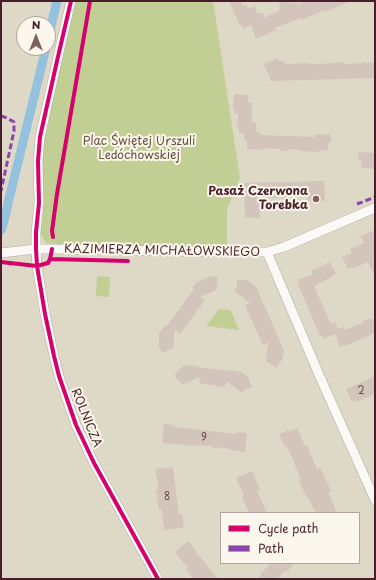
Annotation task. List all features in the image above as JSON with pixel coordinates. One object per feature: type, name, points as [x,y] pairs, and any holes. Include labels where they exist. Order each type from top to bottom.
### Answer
[{"type":"street","name":"ROLNICZA","points":[[71,1],[40,138],[38,161],[39,203],[36,232],[37,266],[45,314],[59,376],[76,425],[94,463],[158,579]]},
{"type":"street","name":"KAZIMIERZA MICHAŁOWSKIEGO","points":[[2,253],[36,249],[267,252],[284,247],[375,208]]},
{"type":"street","points":[[267,252],[320,377],[375,500]]},
{"type":"green space","name":"Plac Świętej Urszuli Ledóchowskiej","points":[[75,1],[213,1],[240,178],[227,209],[227,246],[94,246],[56,244],[46,243],[41,235],[43,140]]},
{"type":"green space","points":[[97,276],[110,277],[109,297],[96,296]]},
{"type":"green space","points":[[219,309],[231,310],[239,330],[206,326]]},
{"type":"building","points":[[229,1],[242,1],[242,6],[246,4],[248,8],[255,6],[257,13],[264,13],[263,18],[279,11],[280,1],[302,4],[301,1],[351,1],[325,12],[324,10],[302,20],[301,18],[275,28],[276,30],[256,39],[251,25],[243,29],[242,25],[240,26]]},
{"type":"building","points":[[278,58],[279,61],[284,61],[285,64],[316,64],[336,62],[343,62],[343,64],[364,63],[363,62],[375,63],[375,78],[271,81],[264,64]]},
{"type":"building","points":[[234,94],[248,95],[248,103],[252,103],[252,122],[256,122],[256,132],[260,132],[260,135],[315,137],[316,134],[331,135],[331,142],[328,142],[328,151],[319,150],[319,152],[287,149],[287,151],[280,151],[280,149],[265,148],[265,150],[247,149],[247,141],[244,141],[244,133],[239,133],[239,128],[237,128],[238,114],[234,114],[235,109],[233,109]]},
{"type":"building","points":[[359,152],[374,153],[375,169],[361,168],[362,160],[358,160]]},
{"type":"building","name":"Pasaż Czerwona Torebka","points":[[324,181],[325,201],[307,201],[307,197],[260,198],[260,218],[245,218],[244,183]]},
{"type":"building","points":[[375,230],[375,276],[368,262],[352,269],[352,267],[348,269],[342,257],[352,253],[350,249],[364,243],[361,236]]},
{"type":"building","points":[[330,262],[336,274],[314,286],[331,324],[335,322],[338,329],[343,327],[345,330],[362,323],[362,321],[372,318],[375,325],[375,333],[340,347],[335,334],[324,339],[322,335],[320,336],[298,285],[298,280],[313,274],[311,271]]},
{"type":"building","points":[[211,276],[218,277],[216,290],[200,297],[205,300],[180,334],[175,330],[173,348],[162,353],[158,345],[159,333],[165,326],[166,327],[194,289],[192,288],[196,283]]},
{"type":"building","points":[[237,280],[247,280],[256,287],[284,350],[282,360],[276,368],[266,362],[268,342],[263,345],[245,305],[250,303],[234,291],[237,288]]},
{"type":"building","points":[[188,365],[242,372],[248,377],[252,387],[244,390],[242,393],[226,381],[225,387],[199,383],[200,377],[182,385],[174,376],[180,368]]},
{"type":"building","points":[[375,376],[375,394],[357,402],[357,400],[352,402],[346,389]]},
{"type":"building","points":[[164,424],[173,425],[173,427],[237,434],[237,432],[247,433],[245,452],[218,447],[218,449],[212,448],[212,446],[162,443]]},
{"type":"building","points":[[297,428],[305,446],[307,445],[317,469],[320,467],[331,491],[328,492],[337,512],[316,512],[308,497],[307,498],[299,481],[301,480],[287,446],[285,447],[279,434],[289,430],[290,431]]},
{"type":"building","points":[[173,467],[179,515],[182,514],[184,527],[164,530],[162,509],[159,510],[156,490],[159,489],[155,469]]},
{"type":"building","points":[[252,471],[260,490],[257,491],[267,512],[249,512],[242,497],[244,496],[236,478]]},
{"type":"building","points":[[188,541],[218,579],[193,579],[186,570],[188,568],[175,552]]},
{"type":"building","points":[[269,564],[293,564],[287,572],[285,571],[278,579],[257,579]]},
{"type":"waterway","points":[[53,16],[57,1]]},
{"type":"waterway","points":[[1,230],[44,56]]},
{"type":"marked path","points":[[1,116],[14,122],[14,131],[1,191]]},
{"type":"marked path","points":[[357,204],[375,197]]},
{"type":"cycle path","points":[[71,1],[40,137],[38,161],[39,203],[36,232],[37,266],[54,356],[59,376],[76,425],[94,463],[158,579]]},
{"type":"cycle path","points":[[53,237],[52,231],[57,194],[90,1]]},
{"type":"cycle path","points":[[1,262],[37,266],[48,263],[52,249]]},
{"type":"cycle path","points":[[50,259],[128,261]]},
{"type":"place","name":"Pasaż Czerwona Torebka","points":[[316,199]]}]
